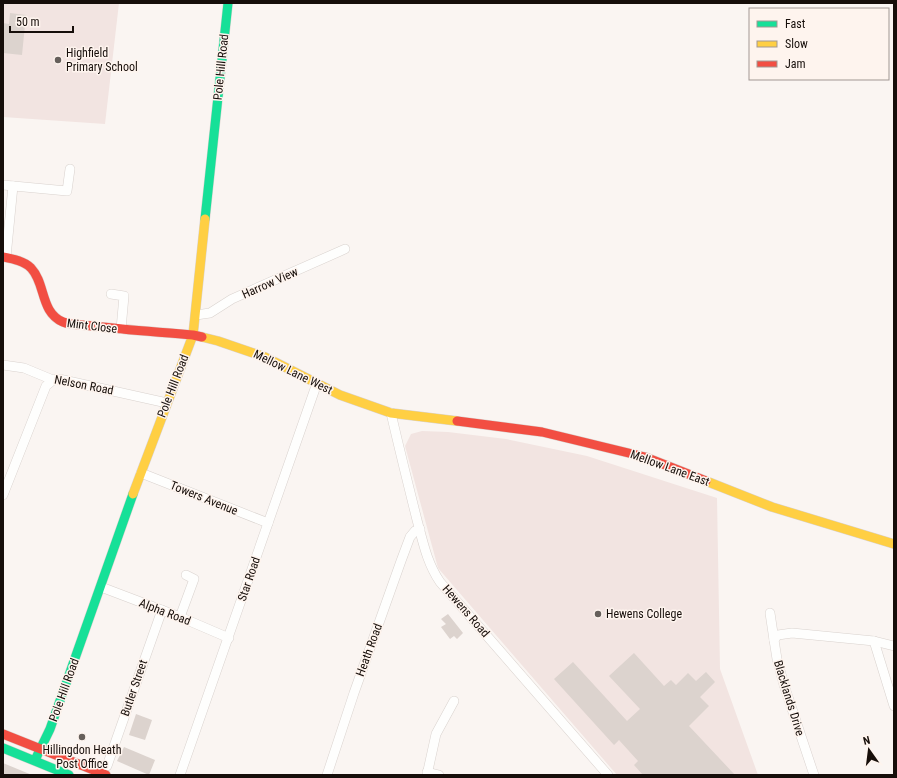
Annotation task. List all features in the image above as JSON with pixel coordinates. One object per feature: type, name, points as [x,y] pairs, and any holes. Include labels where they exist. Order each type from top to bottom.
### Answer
[{"type":"street","name":"Pole Hill Road","points":[[35,761],[50,729],[141,473],[193,335],[228,3]]},
{"type":"street","points":[[3,185],[67,191],[70,169]]},
{"type":"street","points":[[4,257],[13,186]]},
{"type":"street","name":"Harrow View","points":[[196,314],[210,313],[232,300],[345,249]]},
{"type":"street","name":"Mint Close","points":[[4,257],[14,258],[33,270],[39,283],[46,306],[58,320],[70,324],[193,335]]},
{"type":"street","points":[[111,294],[124,296],[121,329]]},
{"type":"street","name":"Mellow Lane West","points":[[193,335],[242,348],[265,357],[340,395],[391,413]]},
{"type":"street","name":"Nelson Road","points":[[3,365],[24,368],[53,380],[59,379],[167,403]]},
{"type":"street","points":[[3,495],[46,386],[53,380]]},
{"type":"street","name":"Star Road","points":[[180,775],[317,383]]},
{"type":"street","name":"Hewens Road","points":[[391,413],[404,471],[430,565],[440,582],[608,775]]},
{"type":"street","name":"Mellow Lane East","points":[[391,413],[542,432],[645,457],[772,507],[894,544]]},
{"type":"street","name":"Towers Avenue","points":[[141,473],[268,523]]},
{"type":"street","name":"Heath Road","points":[[327,775],[410,537],[415,531],[420,529]]},
{"type":"street","points":[[180,617],[194,578],[186,575]]},
{"type":"street","name":"Alpha Road","points":[[101,587],[180,617],[229,638]]},
{"type":"street","name":"Butler Street","points":[[107,771],[162,610]]},
{"type":"street","name":"Blacklands Drive","points":[[770,612],[777,659],[784,685],[814,775]]},
{"type":"street","points":[[774,640],[778,635],[792,634],[874,641],[894,646]]},
{"type":"street","points":[[874,641],[894,706]]},
{"type":"street","points":[[439,775],[427,774],[436,734],[454,701]]},
{"type":"street","points":[[3,734],[40,750],[107,771]]},
{"type":"street","points":[[3,748],[69,775]]},
{"type":"shaded area","name":"Highfield Primary School","points":[[3,3],[119,3],[105,124],[3,117]]},
{"type":"shaded area","name":"Hewens College","points":[[422,431],[448,432],[506,439],[587,456],[717,498],[720,669],[758,775],[617,775],[438,568],[405,446],[411,434]]},
{"type":"building","points":[[10,13],[26,15],[22,55],[3,53],[3,23],[9,24]]},
{"type":"building","points":[[448,614],[463,633],[457,639],[454,636],[450,639],[441,627],[446,624],[441,619]]},
{"type":"building","points":[[634,653],[664,686],[671,680],[676,685],[688,673],[696,681],[706,672],[715,682],[700,697],[709,706],[689,726],[735,775],[643,775],[634,765],[638,761],[619,740],[614,745],[554,679],[573,662],[627,721],[640,709],[609,676]]},
{"type":"building","points":[[136,714],[152,720],[145,740],[129,735]]},
{"type":"building","points":[[124,747],[155,760],[149,775],[117,761]]},
{"type":"building","points":[[3,763],[32,775],[3,775]]},
{"type":"traffic: fast","points":[[205,219],[228,3]]},
{"type":"traffic: fast","points":[[36,758],[50,729],[133,494]]},
{"type":"traffic: fast","points":[[3,748],[69,775]]},
{"type":"traffic: slow","points":[[133,494],[193,335],[205,219]]},
{"type":"traffic: slow","points":[[202,337],[265,357],[340,395],[391,413],[457,421]]},
{"type":"traffic: slow","points":[[706,481],[772,507],[894,544]]},
{"type":"traffic: jam","points":[[3,257],[22,262],[31,268],[36,275],[50,312],[63,322],[202,337]]},
{"type":"traffic: jam","points":[[457,421],[542,432],[645,457],[706,481]]},
{"type":"traffic: jam","points":[[3,734],[106,775]]},
{"type":"place","name":"Highfield Primary School","points":[[58,60]]},
{"type":"place","name":"Hewens College","points":[[598,614]]},
{"type":"place","name":"Hillingdon Heath Post Office","points":[[82,737]]}]
